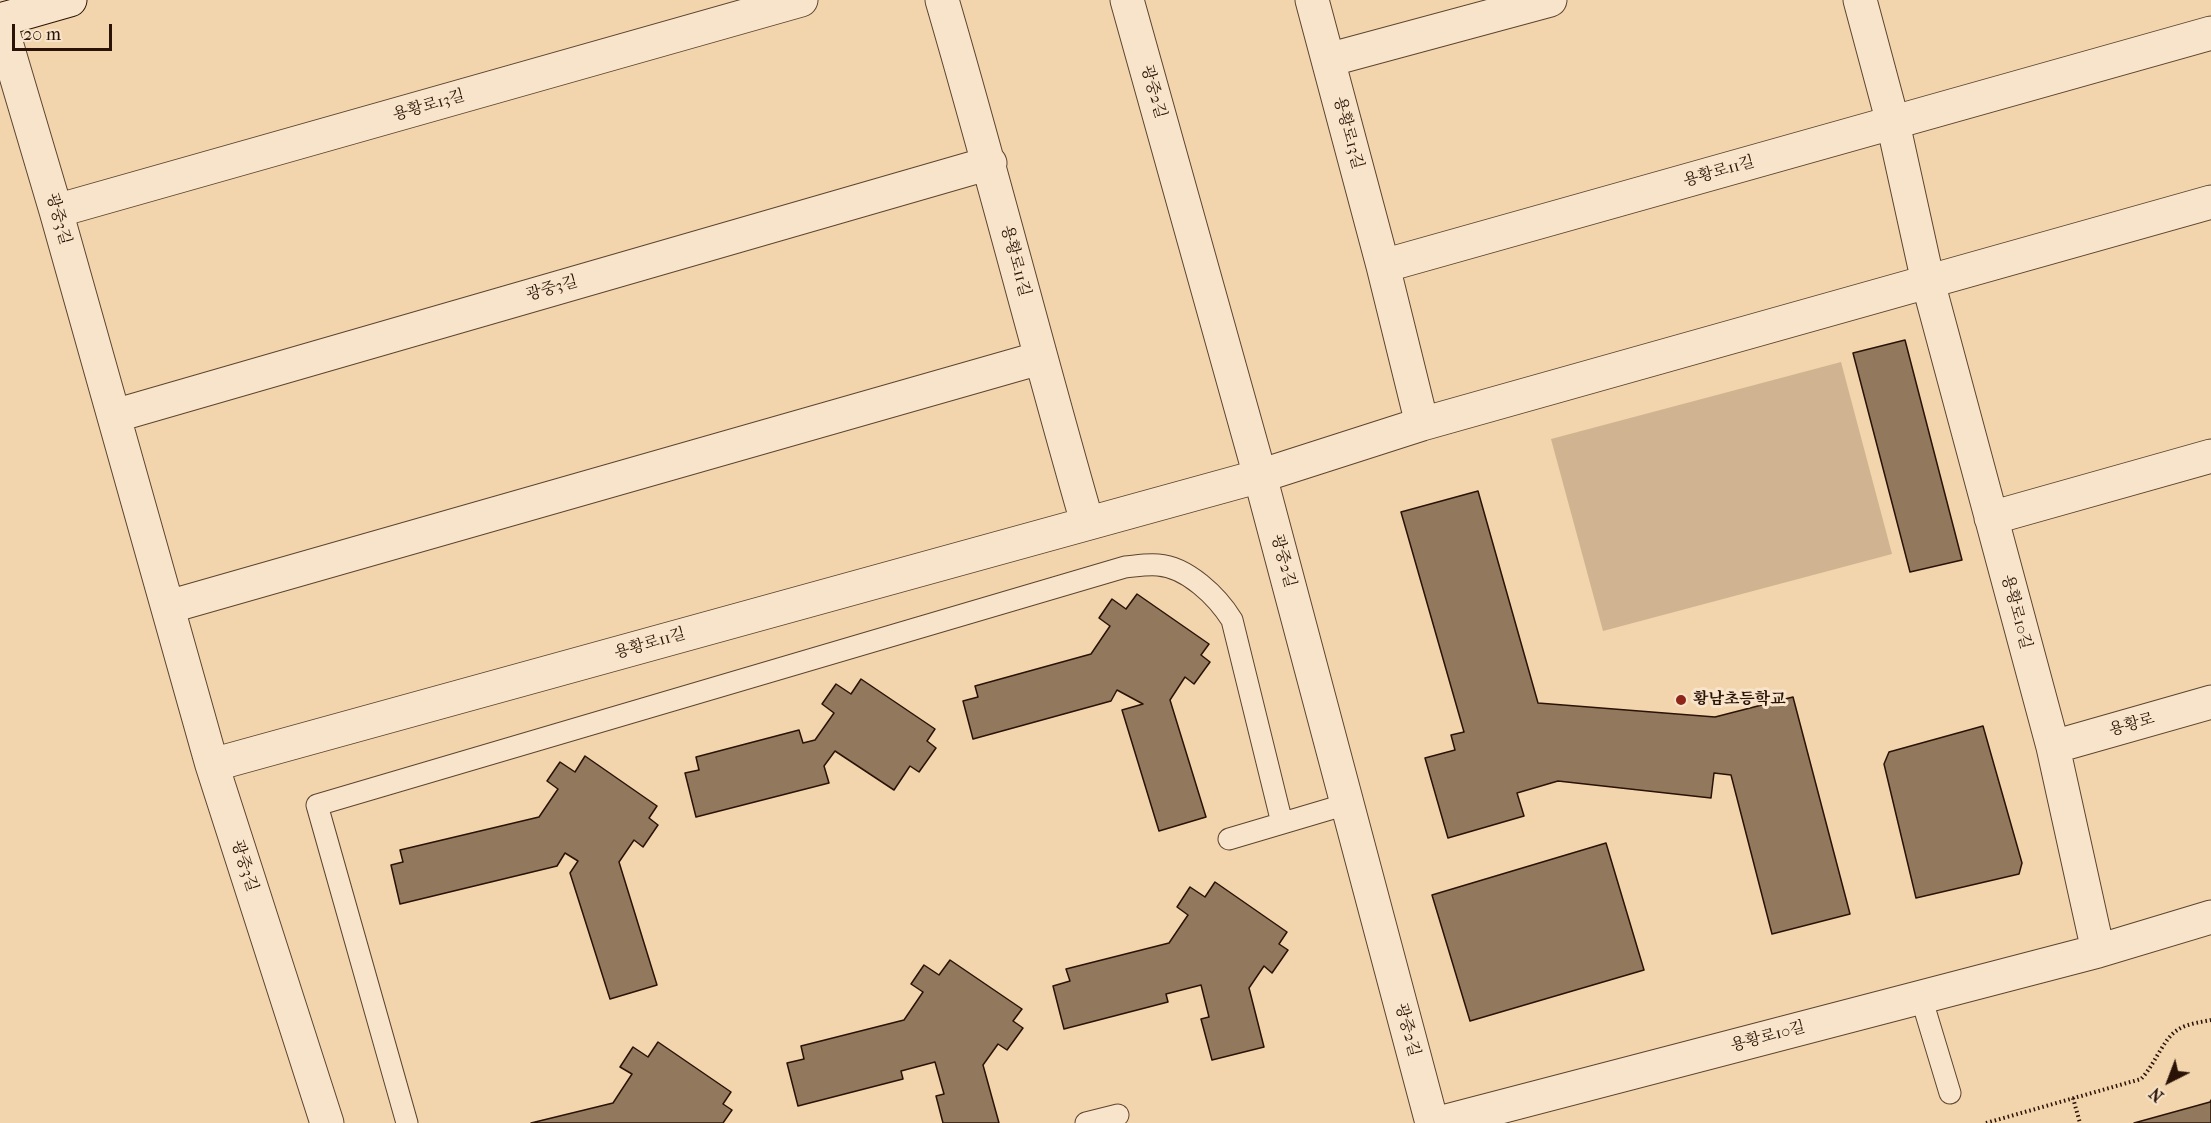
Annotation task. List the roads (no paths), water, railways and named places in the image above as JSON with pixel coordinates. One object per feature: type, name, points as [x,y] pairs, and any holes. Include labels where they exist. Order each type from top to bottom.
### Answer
[{"type":"street","points":[[0,21],[70,0]]},
{"type":"street","name":"용황로13길","points":[[56,211],[801,0]]},
{"type":"street","name":"용황로11길","points":[[942,0],[990,164],[1040,358],[1087,522]]},
{"type":"street","name":"광중2길","points":[[1127,0],[1260,476],[1432,1123]]},
{"type":"street","name":"용황로13길","points":[[1312,0],[1383,266]]},
{"type":"street","points":[[1328,60],[1550,0]]},
{"type":"street","name":"용황로10길","points":[[1860,0],[1893,123],[1928,282],[2053,747],[2098,951]]},
{"type":"street","name":"광중3길","points":[[0,21],[212,765],[327,1123]]},
{"type":"street","name":"용황로11길","points":[[1383,266],[2211,33]]},
{"type":"street","name":"광중3길","points":[[114,416],[990,164]]},
{"type":"street","name":"용황로11길","points":[[212,765],[1260,476],[1422,424],[2211,202]]},
{"type":"street","points":[[1383,266],[1422,424]]},
{"type":"street","points":[[168,607],[1040,358]]},
{"type":"street","points":[[1991,518],[2211,456]]},
{"type":"street","name":"용황로","points":[[2053,747],[2211,702]]},
{"type":"street","name":"용황로10길","points":[[1439,1123],[2098,951],[2211,917]]},
{"type":"lane","points":[[407,1123],[317,805],[1125,567],[1160,565],[1186,574],[1204,587],[1221,602],[1232,620],[1282,824]]},
{"type":"lane","points":[[1229,839],[1347,804]]},
{"type":"lane","points":[[1921,997],[1950,1093]]},
{"type":"lane","points":[[1086,1123],[1118,1114]]},
{"type":"place","name":"황남초등학교","points":[[1681,700]]}]
